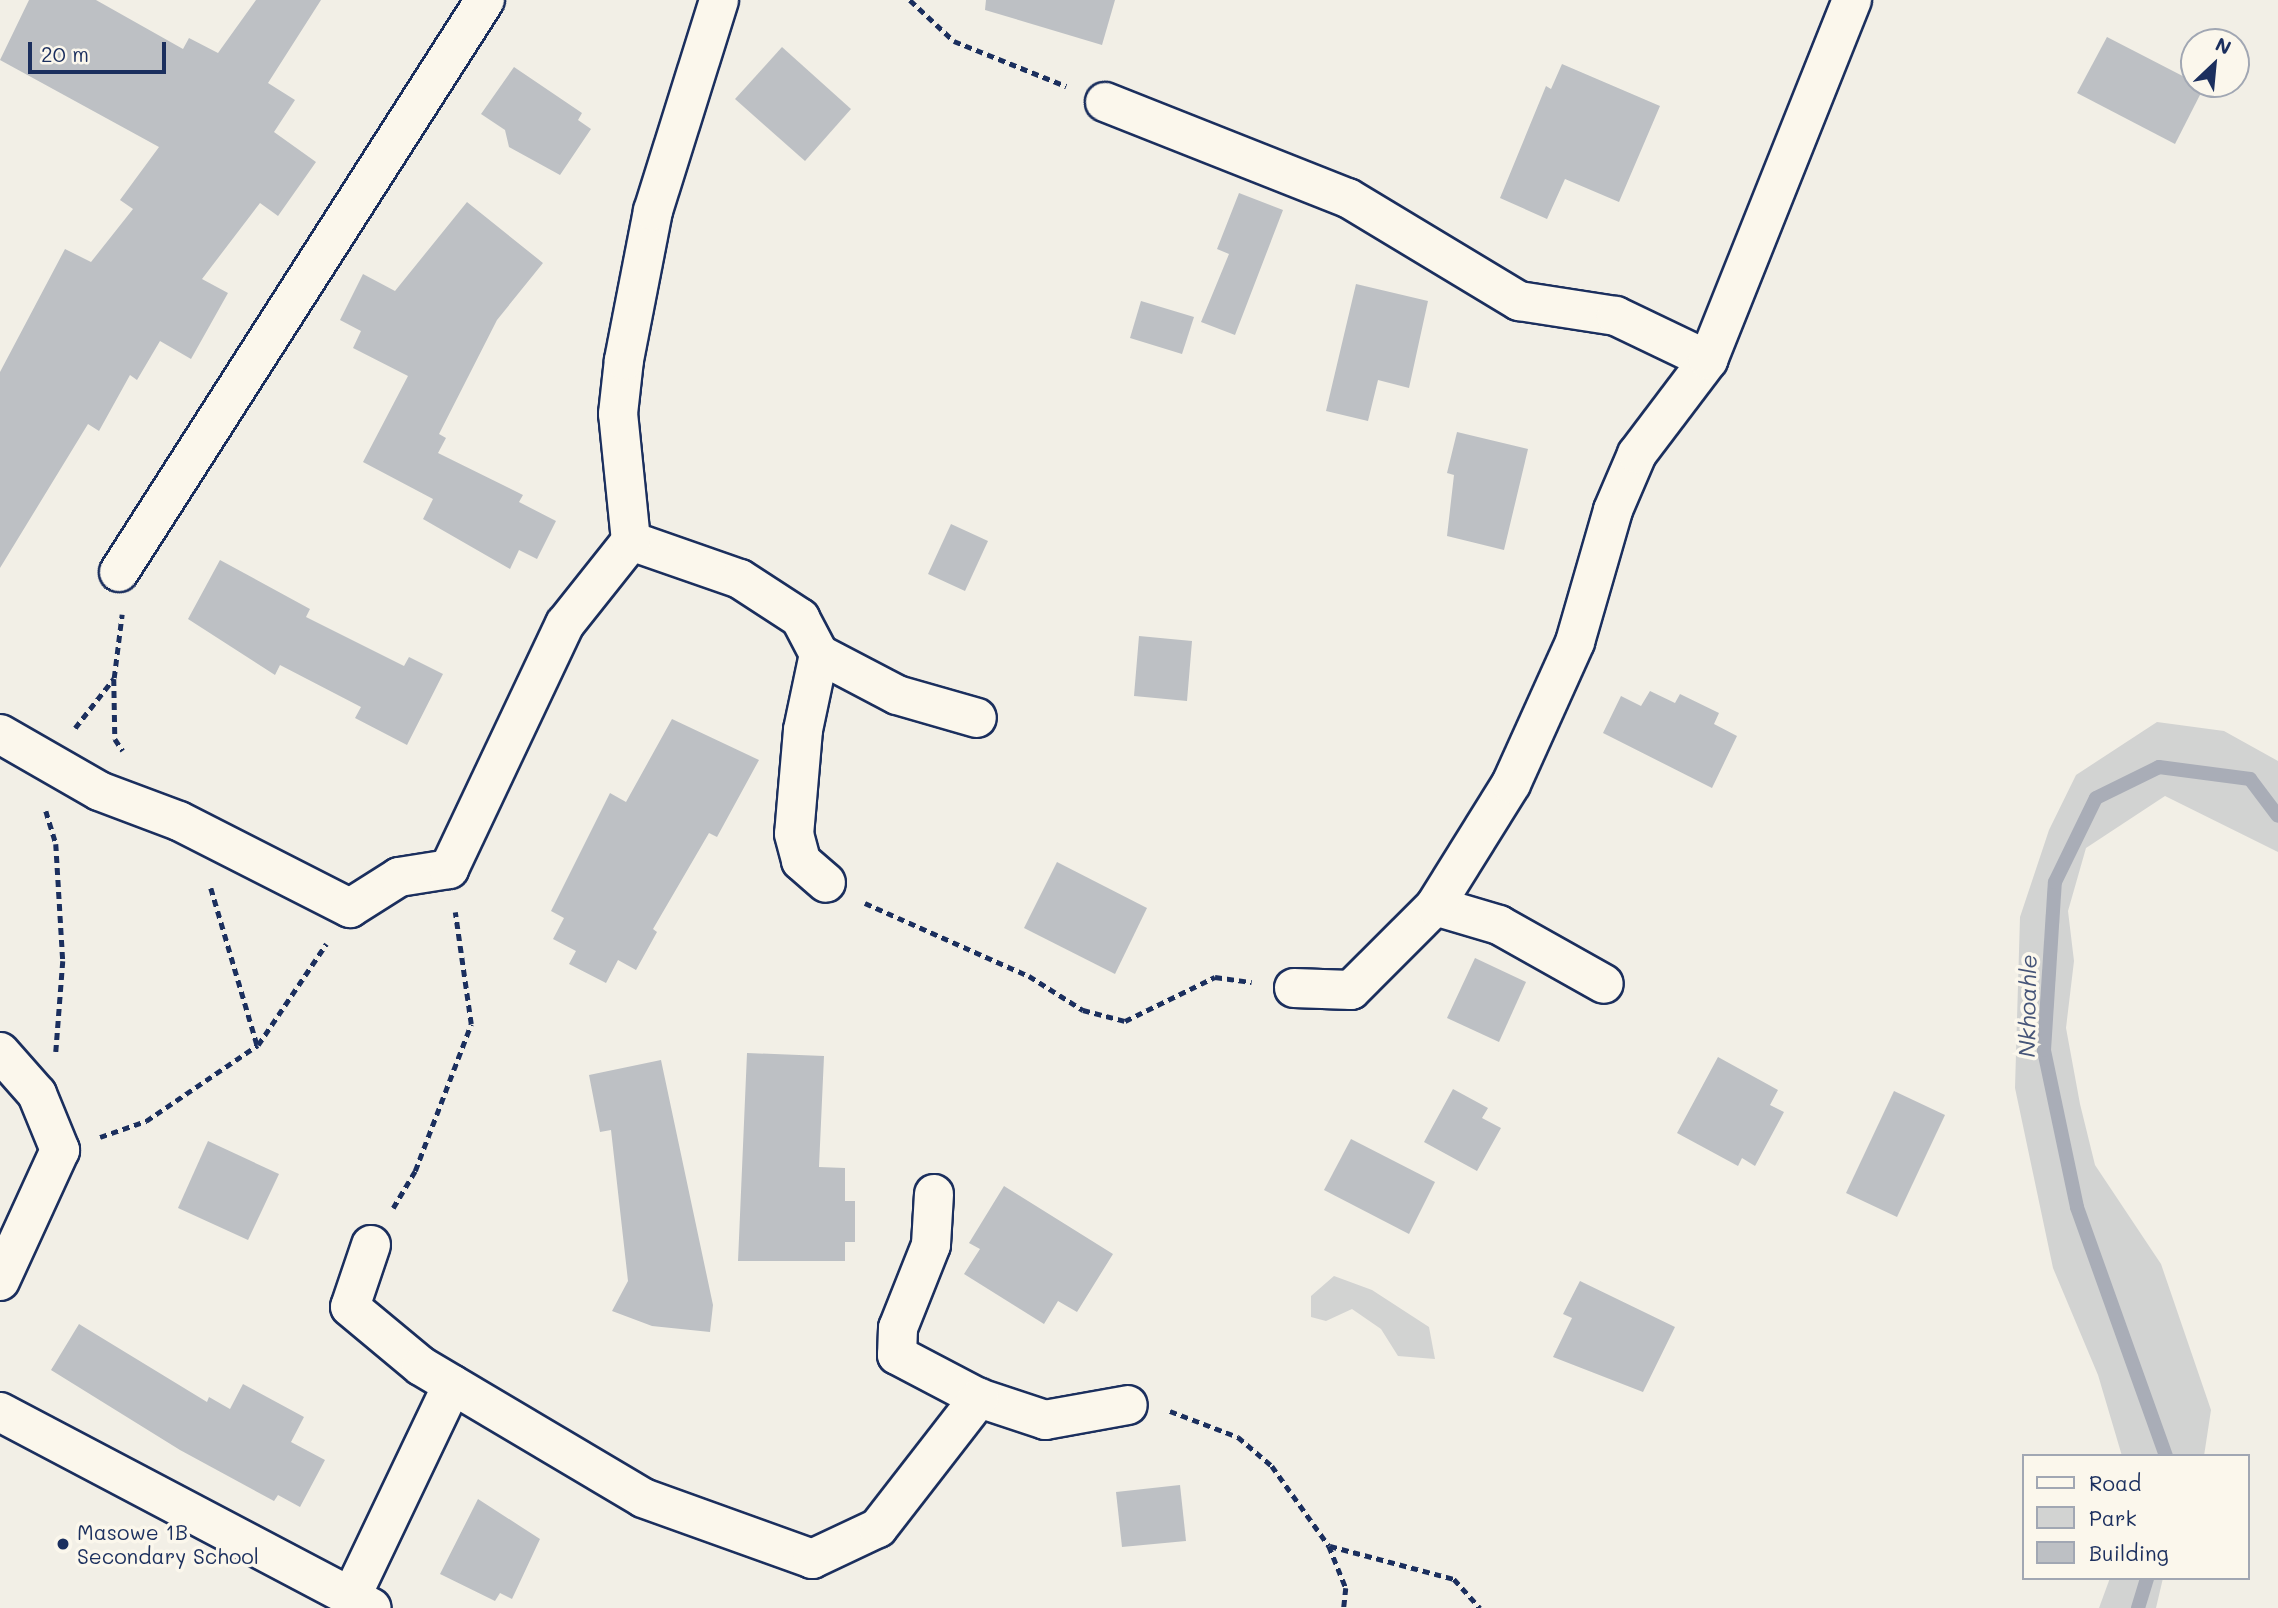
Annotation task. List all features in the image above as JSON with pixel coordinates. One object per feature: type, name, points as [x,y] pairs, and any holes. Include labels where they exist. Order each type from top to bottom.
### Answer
[{"type":"street","points":[[119,572],[485,0]]},
{"type":"street","points":[[0,734],[99,791],[151,810],[350,908],[400,877],[449,869],[565,624],[631,541],[618,414],[624,360],[653,211],[719,0]]},
{"type":"street","points":[[1294,988],[1351,990],[1435,906],[1511,784],[1569,654],[1613,510],[1637,454],[1708,360],[1852,0]]},
{"type":"street","points":[[1105,102],[1348,198],[1519,301],[1615,316],[1708,360]]},
{"type":"street","points":[[631,541],[740,579],[800,618],[820,654],[897,695],[977,718]]},
{"type":"street","points":[[820,654],[803,730],[794,834],[801,861],[826,883]]},
{"type":"street","points":[[1435,906],[1499,925],[1604,984]]},
{"type":"street","points":[[0,1052],[37,1094],[60,1150],[0,1281]]},
{"type":"street","points":[[934,1194],[931,1245],[898,1328],[897,1355],[979,1398],[1045,1420],[1128,1405]]},
{"type":"street","points":[[371,1245],[350,1307],[452,1385],[643,1498],[812,1559],[878,1528],[979,1398]]},
{"type":"street","points":[[0,1412],[362,1602],[452,1385]]},
{"type":"path","points":[[910,0],[954,41],[1105,102]]},
{"type":"path","points":[[119,572],[123,619],[114,678],[114,739],[147,788],[151,810]]},
{"type":"path","points":[[37,1094],[58,1048],[64,961],[56,844],[43,800],[51,761],[114,678]]},
{"type":"path","points":[[371,1245],[415,1171],[471,1024],[449,869]]},
{"type":"path","points":[[208,883],[258,1045]]},
{"type":"path","points":[[826,883],[1029,976],[1083,1010],[1125,1021],[1214,977],[1294,988]]},
{"type":"path","points":[[60,1150],[146,1121],[258,1045],[350,908]]},
{"type":"path","points":[[1128,1405],[1180,1413],[1238,1437],[1272,1466],[1329,1546],[1346,1588],[1344,1608]]},
{"type":"path","points":[[1329,1546],[1454,1579],[1480,1608]]},
{"type":"green space","points":[[2157,722],[2224,731],[2278,761],[2278,852],[2165,796],[2086,848],[2068,911],[2074,961],[2066,1028],[2095,1165],[2161,1264],[2211,1410],[2204,1454],[2121,1454],[2098,1375],[2053,1268],[2015,1088],[2020,917],[2049,830],[2076,775]]},
{"type":"green space","points":[[1334,1276],[1372,1290],[1429,1327],[1435,1359],[1398,1356],[1381,1329],[1352,1309],[1326,1321],[1311,1317],[1311,1296]]},
{"type":"green space","points":[[2109,1580],[2163,1580],[2156,1608],[2099,1608]]},
{"type":"building","points":[[29,0],[96,0],[183,49],[189,38],[218,53],[256,0],[321,0],[268,83],[295,100],[274,132],[316,162],[278,216],[260,203],[202,279],[228,293],[191,359],[160,341],[137,380],[130,375],[99,431],[88,424],[0,568],[0,372],[65,249],[91,262],[133,209],[120,200],[159,147],[0,60]]},
{"type":"building","points":[[986,0],[1115,0],[1102,45],[985,10]]},
{"type":"building","points":[[2107,37],[2180,75],[2180,98],[2198,98],[2175,144],[2077,93]]},
{"type":"building","points":[[782,47],[851,109],[805,161],[735,99]]},
{"type":"building","points":[[1562,64],[1660,106],[1619,202],[1565,179],[1547,219],[1500,198],[1546,86],[1551,89]]},
{"type":"building","points":[[514,67],[582,113],[578,120],[591,129],[560,175],[509,147],[505,130],[481,114]]},
{"type":"building","points":[[1239,193],[1283,210],[1235,335],[1201,322],[1229,254],[1217,249]]},
{"type":"building","points":[[467,202],[543,263],[497,320],[439,434],[446,438],[438,453],[523,495],[519,502],[556,521],[537,559],[519,550],[510,569],[423,519],[433,499],[363,462],[408,376],[353,348],[361,331],[340,320],[363,274],[395,291]]},
{"type":"building","points":[[1356,284],[1428,301],[1409,388],[1378,380],[1368,421],[1326,411]]},
{"type":"building","points":[[1141,301],[1194,317],[1182,354],[1130,338]]},
{"type":"building","points":[[1457,432],[1528,449],[1504,550],[1447,536],[1454,475],[1447,473]]},
{"type":"building","points":[[951,524],[988,541],[965,591],[928,574]]},
{"type":"building","points":[[220,560],[310,609],[306,617],[404,666],[409,657],[443,674],[407,745],[355,718],[361,707],[280,665],[275,675],[188,619]]},
{"type":"building","points":[[1139,636],[1192,641],[1187,701],[1134,696]]},
{"type":"building","points":[[1650,691],[1675,703],[1680,694],[1719,713],[1714,724],[1737,736],[1712,788],[1603,733],[1621,696],[1641,706]]},
{"type":"building","points":[[672,719],[759,760],[717,837],[709,833],[653,929],[657,932],[636,970],[618,960],[606,983],[569,964],[576,951],[553,939],[564,918],[551,911],[610,793],[626,802]]},
{"type":"building","points":[[1057,862],[1147,908],[1115,974],[1024,928]]},
{"type":"building","points":[[1475,958],[1526,982],[1499,1042],[1447,1018]]},
{"type":"building","points":[[747,1053],[824,1056],[819,1167],[845,1168],[845,1201],[855,1201],[855,1242],[845,1242],[845,1261],[738,1261]]},
{"type":"building","points":[[1718,1057],[1778,1090],[1770,1105],[1784,1112],[1755,1166],[1742,1158],[1738,1166],[1677,1133]]},
{"type":"building","points":[[661,1060],[713,1305],[710,1332],[652,1326],[612,1311],[628,1281],[611,1130],[600,1132],[589,1075]]},
{"type":"building","points":[[1453,1089],[1488,1108],[1482,1118],[1501,1128],[1477,1171],[1424,1142]]},
{"type":"building","points":[[1894,1091],[1945,1115],[1897,1217],[1846,1193]]},
{"type":"building","points":[[1351,1139],[1435,1182],[1409,1234],[1324,1190]]},
{"type":"building","points":[[208,1141],[279,1174],[248,1240],[178,1208]]},
{"type":"building","points":[[1004,1186],[1113,1254],[1077,1312],[1058,1301],[1044,1324],[964,1274],[980,1249],[969,1243]]},
{"type":"building","points":[[1580,1281],[1675,1327],[1643,1392],[1553,1357],[1572,1318],[1563,1314]]},
{"type":"building","points":[[79,1324],[207,1402],[209,1397],[230,1409],[243,1384],[304,1417],[291,1442],[325,1460],[300,1507],[278,1495],[274,1501],[180,1450],[51,1370]]},
{"type":"building","points":[[1180,1485],[1186,1541],[1122,1547],[1116,1492]]},
{"type":"building","points":[[478,1499],[540,1539],[512,1599],[500,1593],[495,1601],[440,1574]]},
{"type":"waterway","name":"Nkhoahle","points":[[2165,1454],[2077,1207],[2044,1050],[2055,882],[2096,798],[2159,767],[2250,779],[2278,816]]},
{"type":"waterway","name":"Nkhoahle","points":[[2138,1608],[2146,1580]]},
{"type":"place","name":"Masowe 1B Secondary School","points":[[63,1544]]}]
